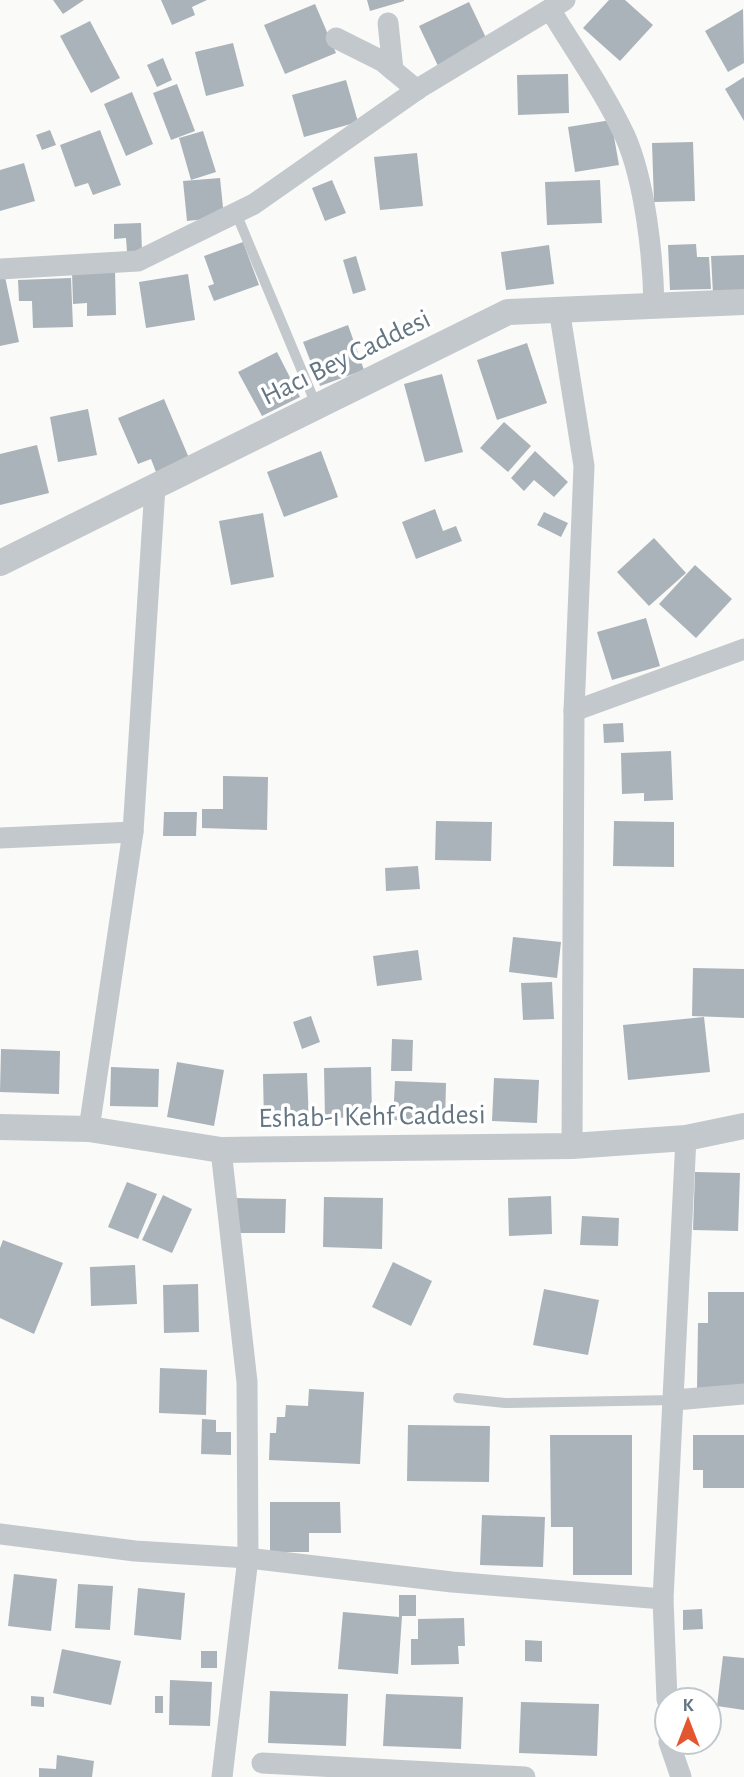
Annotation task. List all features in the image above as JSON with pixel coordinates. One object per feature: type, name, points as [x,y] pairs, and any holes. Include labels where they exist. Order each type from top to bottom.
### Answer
[{"type":"street","points":[[0,269],[138,261],[254,204],[417,90],[558,5],[625,137],[643,200],[654,305]]},
{"type":"street","points":[[388,23],[393,70]]},
{"type":"street","points":[[336,38],[393,70],[417,90]]},
{"type":"street","name":"Hacı Bey Caddesi","points":[[0,563],[508,312],[744,302]]},
{"type":"street","points":[[559,309],[584,466],[574,711],[572,1146]]},
{"type":"street","points":[[89,1129],[133,832],[155,487]]},
{"type":"street","points":[[574,711],[744,649]]},
{"type":"street","points":[[0,838],[133,832]]},
{"type":"street","name":"Eshab-ı Kehf Caddesi","points":[[0,1127],[89,1129],[221,1150],[572,1146],[686,1138],[744,1126]]},
{"type":"street","points":[[666,1686],[663,1599],[686,1138]]},
{"type":"street","points":[[221,1150],[247,1382],[248,1558],[222,1777]]},
{"type":"street","points":[[675,1400],[744,1394]]},
{"type":"street","points":[[0,1534],[135,1551],[248,1558],[452,1582],[663,1599]]},
{"type":"street","points":[[674,1756],[681,1777]]},
{"type":"street","points":[[262,1763],[525,1777]]},
{"type":"lane","points":[[236,213],[317,407]]},
{"type":"lane","points":[[458,1398],[505,1403],[675,1400]]},
{"type":"building","points":[[53,0],[84,0],[63,14]]},
{"type":"building","points":[[161,0],[207,0],[192,7],[195,15],[172,25]]},
{"type":"building","points":[[367,0],[404,0],[404,1],[370,11]]},
{"type":"building","points":[[609,0],[625,0],[653,25],[620,61],[583,28]]},
{"type":"building","points":[[469,2],[489,44],[439,68],[419,26]]},
{"type":"building","points":[[315,4],[336,53],[285,74],[264,25]]},
{"type":"building","points":[[743,9],[744,63],[728,72],[705,31]]},
{"type":"building","points":[[90,21],[120,78],[91,93],[60,36]]},
{"type":"building","points":[[233,43],[244,86],[206,96],[195,52]]},
{"type":"building","points":[[163,58],[172,80],[157,87],[147,65]]},
{"type":"building","points":[[568,74],[569,113],[518,115],[517,75]]},
{"type":"building","points":[[744,77],[744,121],[725,89]]},
{"type":"building","points":[[346,80],[358,122],[304,137],[292,95]]},
{"type":"building","points":[[177,84],[195,131],[171,140],[153,93]]},
{"type":"building","points":[[132,92],[153,144],[126,156],[104,104]]},
{"type":"building","points":[[611,120],[619,165],[575,172],[568,127]]},
{"type":"building","points":[[50,130],[56,145],[42,150],[36,135]]},
{"type":"building","points":[[100,130],[121,185],[93,195],[88,183],[75,187],[60,145]]},
{"type":"building","points":[[203,131],[216,172],[191,180],[179,138]]},
{"type":"building","points":[[693,142],[695,201],[654,202],[652,143]]},
{"type":"building","points":[[417,153],[423,206],[380,210],[374,157]]},
{"type":"building","points":[[24,163],[35,201],[0,211],[0,170]]},
{"type":"building","points":[[220,178],[224,217],[187,221],[183,181]]},
{"type":"building","points":[[332,180],[346,213],[325,221],[312,188]]},
{"type":"building","points":[[600,180],[602,223],[547,225],[545,182]]},
{"type":"building","points":[[141,223],[142,252],[127,252],[126,238],[114,239],[114,224]]},
{"type":"building","points":[[243,242],[259,285],[214,301],[208,286],[214,284],[204,256]]},
{"type":"building","points":[[696,244],[697,257],[709,257],[711,289],[670,290],[668,245]]},
{"type":"building","points":[[549,245],[554,284],[506,290],[501,252]]},
{"type":"building","points":[[744,255],[744,294],[713,294],[711,256]]},
{"type":"building","points":[[356,256],[366,290],[353,294],[343,260]]},
{"type":"building","points":[[115,270],[116,315],[87,316],[87,303],[73,304],[72,272]]},
{"type":"building","points":[[188,274],[195,320],[146,328],[139,282]]},
{"type":"building","points":[[5,277],[19,342],[0,346],[0,278]]},
{"type":"building","points":[[71,278],[73,327],[33,328],[32,301],[19,301],[18,280]]},
{"type":"building","points":[[348,325],[364,370],[320,386],[303,342]]},
{"type":"building","points":[[527,343],[547,403],[497,420],[477,360]]},
{"type":"building","points":[[277,352],[300,397],[262,416],[238,372]]},
{"type":"building","points":[[442,374],[463,452],[425,462],[404,384]]},
{"type":"building","points":[[164,399],[189,458],[156,472],[151,459],[138,464],[118,418]]},
{"type":"building","points":[[88,409],[97,455],[58,462],[50,417]]},
{"type":"building","points":[[504,422],[531,446],[508,472],[480,448]]},
{"type":"building","points":[[37,445],[49,493],[0,505],[0,454]]},
{"type":"building","points":[[321,451],[338,497],[284,517],[267,472]]},
{"type":"building","points":[[535,451],[568,482],[554,497],[534,480],[524,491],[511,478]]},
{"type":"building","points":[[435,509],[443,531],[456,526],[462,541],[416,559],[402,522]]},
{"type":"building","points":[[544,512],[568,523],[561,537],[537,525]]},
{"type":"building","points":[[263,513],[274,577],[231,585],[219,521]]},
{"type":"building","points":[[654,538],[686,573],[649,606],[617,572]]},
{"type":"building","points":[[695,565],[732,599],[696,638],[659,604]]},
{"type":"building","points":[[646,618],[660,666],[612,680],[597,632]]},
{"type":"building","points":[[623,723],[624,742],[604,743],[603,724]]},
{"type":"building","points":[[671,751],[673,800],[644,801],[644,793],[622,794],[621,753]]},
{"type":"building","points":[[223,776],[268,777],[267,830],[202,828],[202,809],[223,809]]},
{"type":"building","points":[[164,812],[197,812],[196,836],[163,836]]},
{"type":"building","points":[[436,821],[492,822],[491,861],[435,860]]},
{"type":"building","points":[[614,821],[674,822],[674,867],[613,866]]},
{"type":"building","points":[[418,866],[420,889],[386,891],[385,868]]},
{"type":"building","points":[[513,937],[561,942],[557,978],[509,972]]},
{"type":"building","points":[[418,950],[422,980],[377,986],[373,956]]},
{"type":"building","points":[[693,968],[744,969],[744,1018],[692,1016]]},
{"type":"building","points":[[552,982],[554,1019],[523,1020],[521,983]]},
{"type":"building","points":[[311,1016],[320,1042],[302,1049],[293,1022]]},
{"type":"building","points":[[704,1017],[710,1072],[628,1080],[623,1025]]},
{"type":"building","points":[[392,1039],[413,1040],[412,1071],[391,1071]]},
{"type":"building","points":[[1,1049],[60,1051],[59,1094],[0,1092]]},
{"type":"building","points":[[177,1062],[224,1070],[214,1126],[167,1117]]},
{"type":"building","points":[[111,1067],[159,1069],[158,1107],[110,1106]]},
{"type":"building","points":[[371,1067],[372,1117],[325,1118],[324,1068]]},
{"type":"building","points":[[307,1073],[309,1123],[264,1125],[263,1074]]},
{"type":"building","points":[[494,1078],[539,1080],[537,1123],[492,1121]]},
{"type":"building","points":[[395,1081],[446,1083],[445,1122],[393,1120]]},
{"type":"building","points":[[695,1172],[740,1173],[738,1231],[693,1230]]},
{"type":"building","points":[[127,1182],[157,1194],[138,1239],[108,1227]]},
{"type":"building","points":[[163,1195],[192,1209],[172,1253],[142,1240]]},
{"type":"building","points":[[551,1196],[552,1234],[509,1236],[508,1198]]},
{"type":"building","points":[[324,1197],[383,1198],[382,1249],[323,1247]]},
{"type":"building","points":[[234,1198],[286,1199],[285,1233],[233,1233]]},
{"type":"building","points":[[582,1216],[619,1218],[618,1246],[580,1245]]},
{"type":"building","points":[[3,1240],[63,1263],[34,1334],[0,1318],[0,1248]]},
{"type":"building","points":[[393,1262],[432,1281],[411,1326],[372,1307]]},
{"type":"building","points":[[135,1265],[137,1304],[91,1306],[90,1267]]},
{"type":"building","points":[[198,1284],[199,1332],[164,1333],[163,1285]]},
{"type":"building","points":[[544,1289],[599,1300],[588,1355],[533,1345]]},
{"type":"building","points":[[708,1292],[744,1292],[744,1390],[697,1389],[698,1323],[708,1323]]},
{"type":"building","points":[[160,1368],[207,1370],[206,1415],[159,1413]]},
{"type":"building","points":[[309,1389],[364,1392],[360,1464],[269,1460],[270,1433],[276,1433],[277,1417],[285,1417],[286,1405],[308,1406]]},
{"type":"building","points":[[202,1419],[216,1420],[216,1432],[231,1432],[231,1455],[201,1454]]},
{"type":"building","points":[[408,1425],[490,1426],[489,1482],[407,1481]]},
{"type":"building","points":[[550,1435],[632,1435],[632,1575],[573,1575],[573,1527],[551,1527]]},
{"type":"building","points":[[693,1435],[744,1435],[744,1488],[703,1488],[703,1470],[693,1470]]},
{"type":"building","points":[[270,1502],[340,1502],[341,1533],[309,1533],[309,1552],[270,1552]]},
{"type":"building","points":[[482,1515],[545,1517],[543,1567],[480,1565]]},
{"type":"building","points":[[14,1574],[57,1579],[51,1631],[8,1626]]},
{"type":"building","points":[[78,1584],[113,1586],[110,1630],[75,1628]]},
{"type":"building","points":[[138,1588],[185,1593],[181,1640],[134,1635]]},
{"type":"building","points":[[399,1595],[416,1595],[416,1616],[402,1616],[398,1674],[338,1669],[343,1612],[399,1617]]},
{"type":"building","points":[[702,1609],[703,1629],[683,1630],[683,1610]]},
{"type":"building","points":[[464,1618],[465,1646],[458,1646],[459,1664],[411,1665],[411,1639],[418,1639],[418,1619]]},
{"type":"building","points":[[525,1640],[542,1641],[542,1662],[525,1661]]},
{"type":"building","points":[[62,1649],[121,1661],[111,1705],[53,1693]]},
{"type":"building","points":[[201,1651],[217,1651],[217,1668],[201,1668]]},
{"type":"building","points":[[723,1656],[744,1658],[744,1710],[723,1707],[723,1686],[719,1686]]},
{"type":"building","points":[[170,1680],[212,1682],[210,1726],[169,1725]]},
{"type":"building","points":[[270,1691],[348,1694],[346,1746],[268,1743]]},
{"type":"building","points":[[386,1694],[463,1697],[461,1749],[383,1746]]},
{"type":"building","points":[[31,1696],[44,1697],[44,1707],[31,1706]]},
{"type":"building","points":[[155,1696],[163,1696],[163,1713],[155,1713]]},
{"type":"building","points":[[521,1702],[599,1704],[597,1756],[519,1753]]},
{"type":"building","points":[[57,1755],[94,1761],[92,1777],[39,1777],[39,1768],[56,1769]]}]
